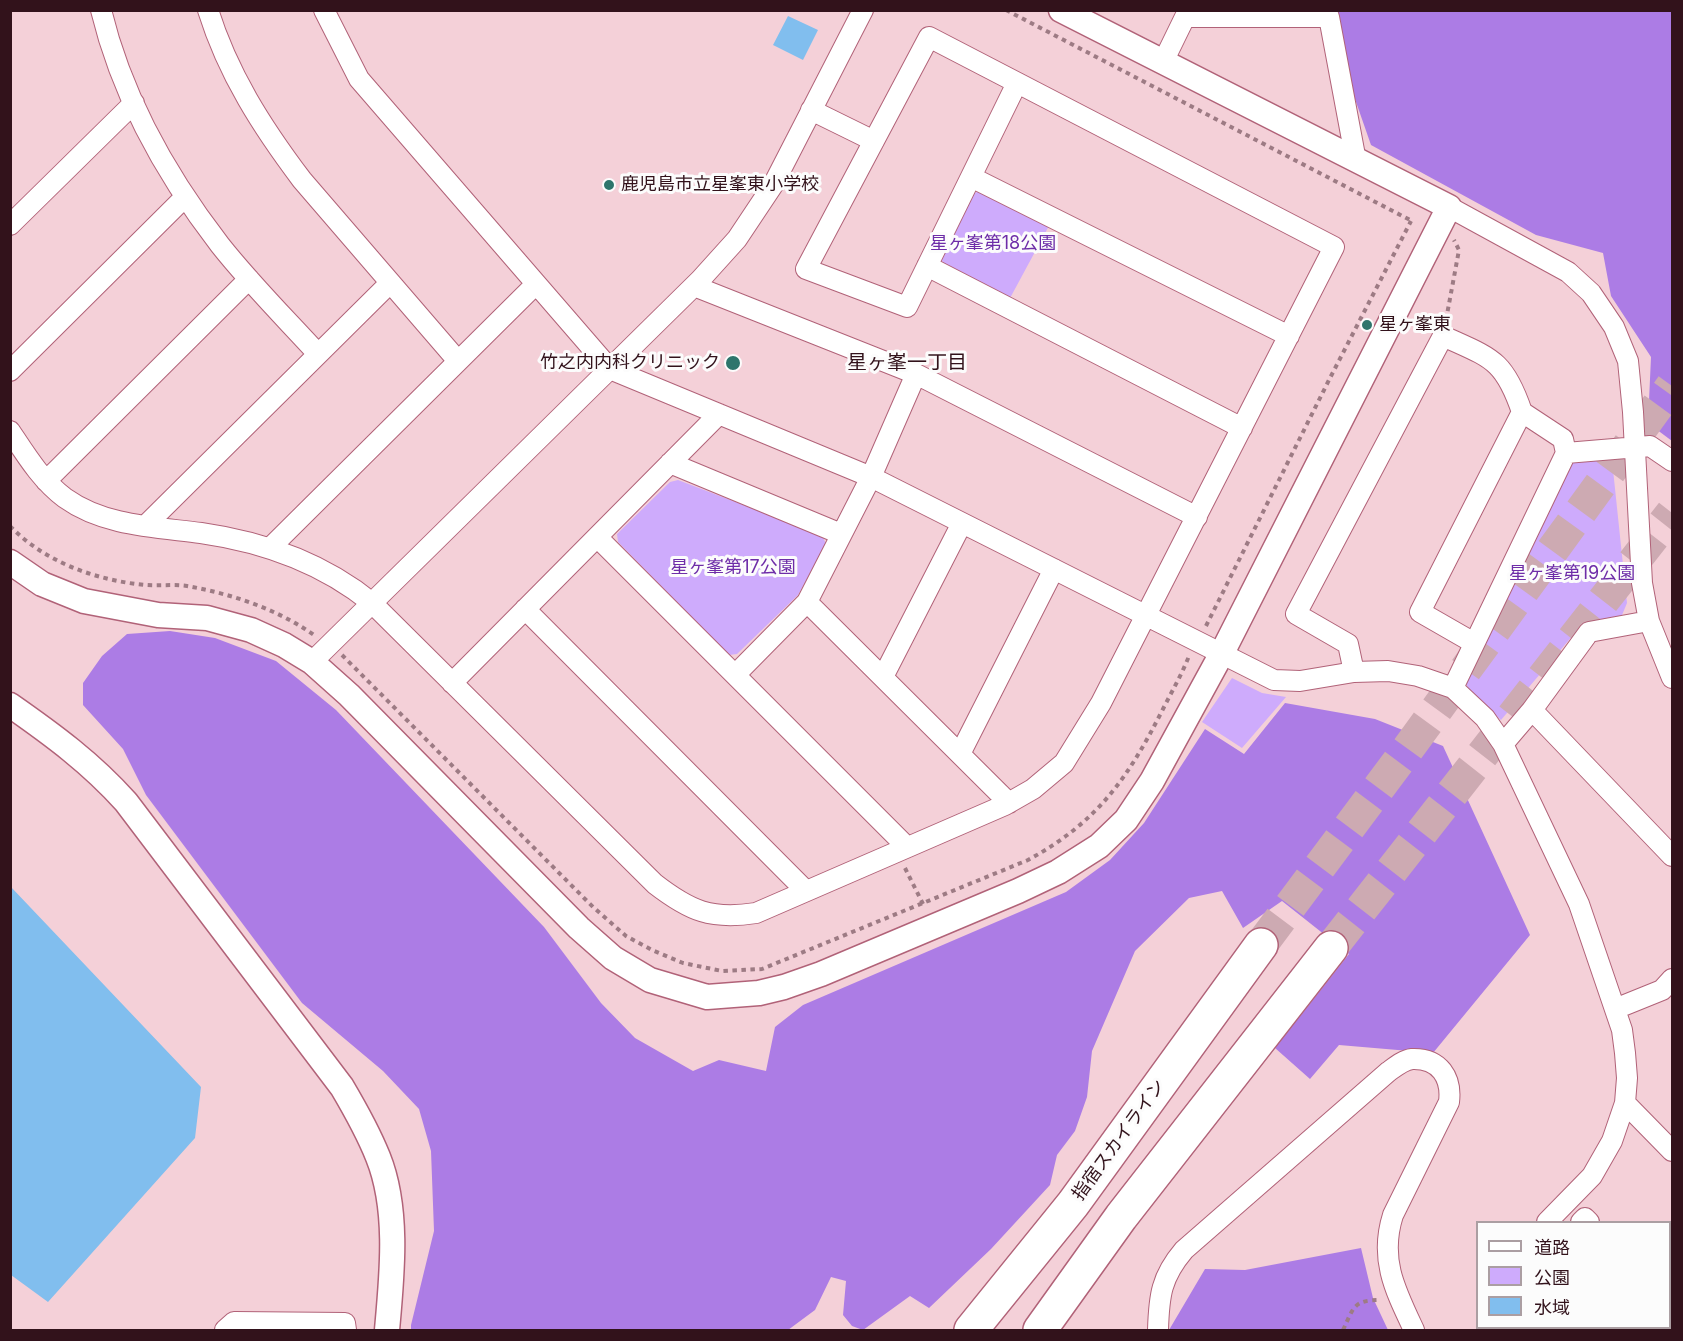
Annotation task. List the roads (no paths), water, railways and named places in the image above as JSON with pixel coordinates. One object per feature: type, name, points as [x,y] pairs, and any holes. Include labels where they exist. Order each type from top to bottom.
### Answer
[{"type":"highway","name":"指宿スカイライン","points":[[971,1330],[1073,1204],[1261,945]]},
{"type":"highway","points":[[1040,1330],[1121,1216],[1331,948]]},
{"type":"street","points":[[101,10],[111,46],[134,103],[162,160],[185,197],[221,246],[318,354]]},
{"type":"street","points":[[208,10],[228,64],[263,126],[302,180],[458,361]]},
{"type":"street","points":[[324,10],[359,79],[610,369],[871,477],[1274,680],[1300,681],[1354,672],[1388,671],[1418,676],[1453,688],[1485,718],[1503,744],[1579,904],[1616,1009],[1625,1053],[1627,1078],[1625,1103],[1612,1141],[1592,1176],[1548,1221]]},
{"type":"street","points":[[312,662],[694,286],[737,239],[759,208],[863,10]]},
{"type":"street","points":[[1062,10],[1449,207],[1568,272],[1591,293],[1614,327],[1628,361],[1635,448],[1641,583],[1649,621],[1672,678]]},
{"type":"street","points":[[1163,62],[1185,17],[1329,17],[1356,161]]},
{"type":"street","points":[[10,430],[46,481],[66,498],[91,512],[120,521],[202,533],[270,548],[326,571],[350,585],[372,603],[636,867],[675,899],[709,914],[732,916],[756,913],[1009,803],[1034,789],[1064,763],[1101,703],[1334,247],[1017,83],[928,37],[806,269],[906,307],[1017,83]]},
{"type":"street","points":[[10,225],[134,103]]},
{"type":"street","points":[[811,110],[874,141]]},
{"type":"street","points":[[971,177],[1289,336]]},
{"type":"street","points":[[10,371],[185,197]]},
{"type":"street","points":[[10,562],[42,584],[84,601],[138,612],[207,618],[251,630],[284,645],[312,662],[350,695],[579,928],[613,958],[650,980],[707,997],[759,993],[784,987],[821,974],[1058,872],[1099,846],[1126,820],[1152,781],[1222,653],[1449,207]]},
{"type":"street","points":[[927,266],[1242,428]]},
{"type":"street","points":[[46,481],[249,279]]},
{"type":"street","points":[[145,526],[390,283]]},
{"type":"street","points":[[270,548],[536,284]]},
{"type":"street","points":[[694,286],[916,374],[1197,517]]},
{"type":"street","points":[[1354,672],[1348,644],[1296,614],[1443,336],[1489,357],[1504,371],[1514,388],[1522,412],[1563,439],[1566,453],[1453,688]]},
{"type":"street","points":[[735,675],[807,602],[871,477],[916,374]]},
{"type":"street","points":[[1474,643],[1420,612],[1522,412]]},
{"type":"street","points":[[452,683],[719,414]]},
{"type":"street","points":[[1566,453],[1650,446],[1672,461]]},
{"type":"street","points":[[670,463],[841,534]]},
{"type":"street","points":[[883,677],[962,523]]},
{"type":"street","points":[[597,537],[735,675],[902,850]]},
{"type":"street","points":[[960,754],[1054,569]]},
{"type":"street","points":[[807,602],[1009,803]]},
{"type":"street","points":[[525,609],[806,891]]},
{"type":"street","points":[[1503,744],[1532,710],[1589,632],[1649,621]]},
{"type":"street","points":[[10,705],[81,757],[126,802],[342,1087],[379,1159],[388,1197],[393,1262],[387,1330]]},
{"type":"street","points":[[1532,710],[1672,856]]},
{"type":"street","points":[[1616,1009],[1669,990]]},
{"type":"street","points":[[1158,1330],[1159,1300],[1163,1283],[1172,1265],[1184,1250],[1388,1072],[1400,1063],[1411,1059],[1427,1061],[1438,1067],[1448,1077],[1451,1089],[1449,1102],[1442,1119],[1393,1215],[1388,1231],[1386,1254],[1390,1275],[1414,1330]]},
{"type":"street","points":[[1625,1103],[1672,1151]]},
{"type":"street","points":[[225,1330],[234,1322],[345,1323],[346,1330]]},
{"type":"water","points":[[788,16],[818,30],[803,60],[773,45]]},
{"type":"water","points":[[11,887],[201,1087],[195,1138],[48,1302],[11,1275]]},
{"type":"tunnel","points":[[1261,945],[1407,750],[1672,386]]},
{"type":"tunnel","points":[[1331,948],[1672,513]]},
{"type":"place","name":"鹿児島市立星峯東小学校","points":[[609,185]]},
{"type":"place","name":"星ヶ峯東","points":[[1367,325]]},
{"type":"place","name":"竹之内内科クリニック","points":[[733,363]]},
{"type":"district","name":"星ヶ峯一丁目","points":[[907,363]]},
{"type":"park label","name":"星ヶ峯第18公園","points":[[993,244]]},
{"type":"park label","name":"星ヶ峯第17公園","points":[[733,568]]},
{"type":"park label","name":"星ヶ峯第19公園","points":[[1572,574]]}]
